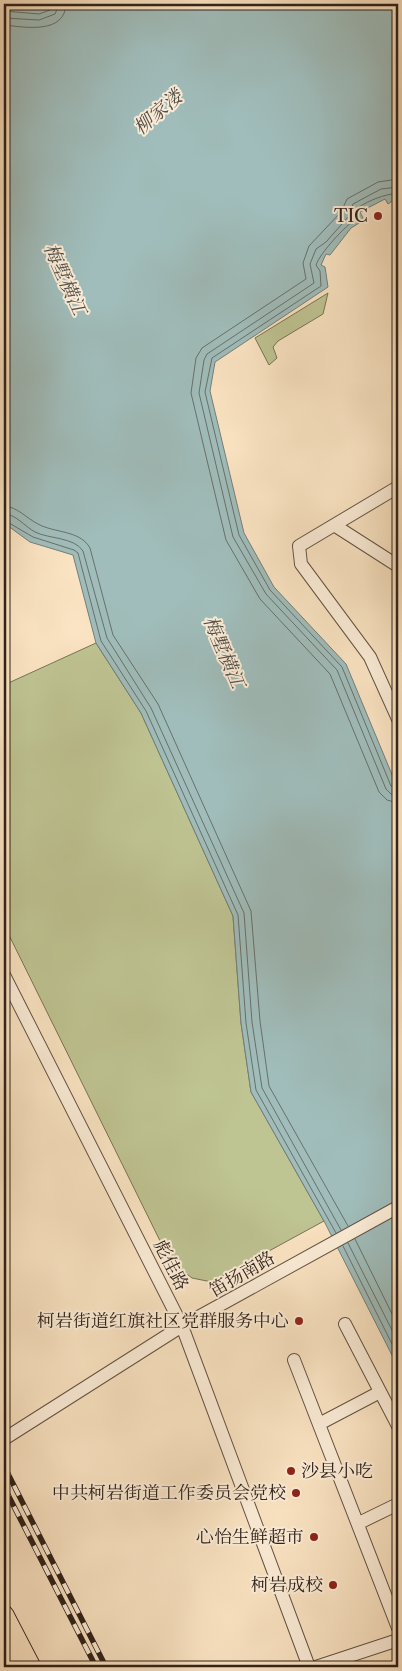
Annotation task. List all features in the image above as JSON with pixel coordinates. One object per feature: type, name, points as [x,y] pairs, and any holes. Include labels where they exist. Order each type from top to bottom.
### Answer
[{"type":"highway","points":[[4,1651],[12,1667]]},
{"type":"main road","points":[[4,1615],[32,1667]]},
{"type":"street","points":[[398,486],[299,546],[301,564],[370,656],[398,719]]},
{"type":"street","points":[[334,525],[398,566]]},
{"type":"street","name":"彪佳路","points":[[4,975],[182,1326],[309,1667]]},
{"type":"street","name":"笛扬南路","points":[[4,1439],[182,1326],[398,1207]]},
{"type":"street","points":[[345,1324],[398,1426]]},
{"type":"street","points":[[294,1360],[359,1523],[398,1628]]},
{"type":"street","points":[[319,1424],[380,1392]]},
{"type":"street","points":[[359,1523],[398,1504]]},
{"type":"street","points":[[316,1667],[398,1640]]},
{"type":"green space","points":[[328,293],[323,314],[278,341],[273,347],[277,358],[269,365],[255,338]]},
{"type":"green space","points":[[96,643],[141,713],[233,916],[241,1023],[251,1092],[324,1221],[212,1282],[192,1278],[170,1261],[4,925],[4,685]]},
{"type":"water","points":[[54,4],[398,4],[398,197],[388,204],[385,199],[360,212],[364,220],[351,228],[330,255],[326,254],[321,265],[325,267],[328,287],[215,362],[210,391],[244,533],[274,587],[346,664],[398,789],[398,1367],[324,1221],[251,1092],[241,1023],[233,916],[141,713],[96,643],[73,555],[30,542],[4,523],[4,6],[38,9]]},
{"type":"railway","points":[[4,1466],[106,1667]]},
{"type":"railway","points":[[4,1487],[96,1667]]},
{"type":"place","name":"TIC","points":[[378,216]]},
{"type":"place","name":"柯岩街道红旗社区党群服务中心","points":[[299,1321]]},
{"type":"place","name":"沙县小吃","points":[[291,1471]]},
{"type":"place","name":"中共柯岩街道工作委员会党校","points":[[296,1493]]},
{"type":"place","name":"心怡生鲜超市","points":[[314,1537]]},
{"type":"place","name":"柯岩成校","points":[[333,1585]]},
{"type":"water label","name":"柳家溇","points":[[158,112]]},
{"type":"water label","name":"梅墅横江","points":[[65,279]]},
{"type":"water label","name":"梅墅横江","points":[[224,652]]}]
